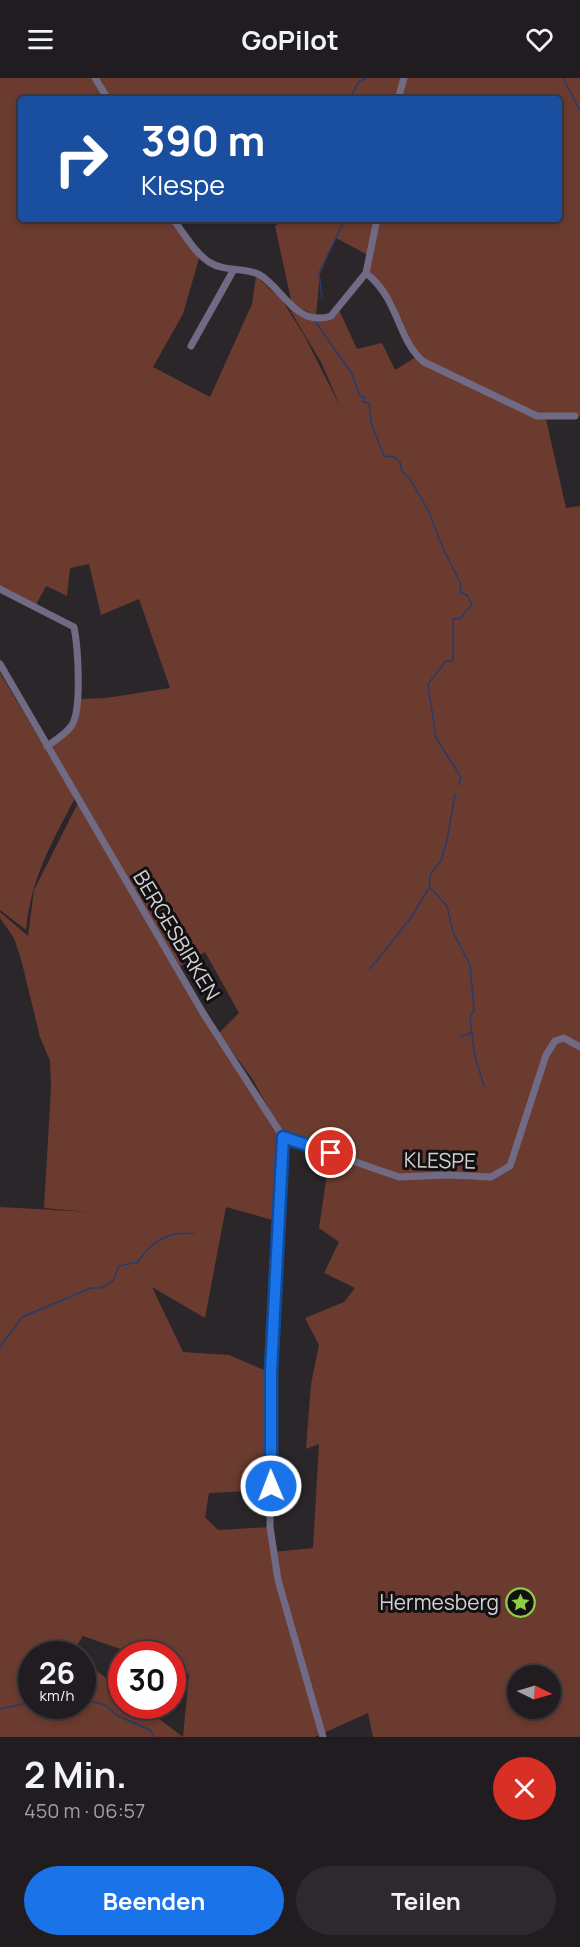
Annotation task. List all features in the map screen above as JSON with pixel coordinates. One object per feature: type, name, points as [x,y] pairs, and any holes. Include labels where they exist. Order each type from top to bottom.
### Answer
[{"type":"street","points":[[95,78],[106,96]]},
{"type":"street","points":[[399,96],[404,78]]},
{"type":"street","points":[[176,222],[209,262],[233,271],[259,274],[292,306],[322,318],[331,316],[366,273],[375,222]]},
{"type":"street","points":[[191,346],[233,271]]},
{"type":"street","points":[[366,273],[386,292],[413,350],[424,362],[537,416],[575,416]]},
{"type":"street","points":[[0,589],[74,627],[79,650],[74,723],[47,746]]},
{"type":"street","name":"BERGESBIRKEN","points":[[0,664],[203,1013],[283,1137]]},
{"type":"street","name":"KLESPE","points":[[283,1137],[399,1178],[448,1175],[490,1177],[510,1166],[546,1055],[555,1041],[564,1038],[580,1047]]},
{"type":"street","points":[[283,1137],[271,1372],[270,1527],[278,1580],[323,1737]]},
{"type":"shaded area","points":[[0,78],[93,78],[104,96],[18,96],[18,222],[173,222],[200,255],[183,314],[153,367],[210,397],[252,304],[256,276],[282,300],[304,335],[341,408],[321,362],[287,305],[322,320],[339,310],[357,349],[382,343],[395,370],[416,357],[546,419],[566,508],[580,506],[580,1046],[575,1042],[553,1041],[509,1165],[490,1176],[404,1176],[284,1136],[253,1080],[219,1033],[239,1013],[205,952],[180,966],[50,747],[75,725],[78,699],[106,698],[170,688],[139,599],[101,615],[89,564],[70,568],[67,596],[46,586],[36,605],[0,587]]},
{"type":"shaded area","points":[[97,78],[403,78],[397,96],[109,96]]},
{"type":"shaded area","points":[[406,78],[580,78],[580,417],[578,415],[538,415],[431,364],[414,348],[394,302],[369,270],[377,222],[562,222],[562,96],[401,96]]},
{"type":"shaded area","points":[[275,222],[374,222],[368,255],[336,238],[320,274],[316,316],[292,304],[275,226],[278,224]]},
{"type":"shaded area","points":[[0,673],[75,798],[50,846],[37,878],[26,930],[0,910]]},
{"type":"shaded area","points":[[78,803],[283,1137],[280,1222],[226,1207],[205,1318],[152,1287],[183,1352],[229,1355],[271,1373],[271,1490],[209,1493],[205,1517],[218,1530],[270,1527],[273,1552],[313,1548],[319,1444],[306,1449],[311,1384],[319,1345],[305,1318],[344,1302],[355,1288],[324,1273],[339,1242],[319,1228],[330,1153],[399,1178],[448,1177],[474,1180],[511,1167],[547,1056],[555,1042],[564,1040],[580,1049],[580,1737],[373,1737],[368,1713],[315,1737],[183,1737],[0,1737],[0,1207],[90,1212],[44,1208],[51,1087],[50,1061],[40,1037],[14,938],[0,918],[0,912],[28,936],[34,890]]},
{"type":"waterway","points":[[351,96],[359,82],[366,78]]},
{"type":"waterway","points":[[563,78],[580,111]]},
{"type":"waterway","points":[[322,298],[319,273],[344,222]]},
{"type":"waterway","points":[[315,321],[352,374],[360,396],[365,397],[363,402],[369,403],[371,423],[384,456],[394,457],[400,462],[402,472],[410,479],[428,510],[461,584],[460,592],[467,595],[472,604],[460,619],[453,619],[453,661],[446,661],[428,684],[436,738],[461,777],[459,785]]},
{"type":"waterway","points":[[455,794],[447,840],[441,861],[431,873],[429,886],[447,906],[453,932],[470,965],[474,1010],[470,1018],[475,1057],[484,1086]]},
{"type":"waterway","points":[[370,969],[410,919],[429,888]]},
{"type":"waterway","points":[[461,1037],[471,1033]]},
{"type":"waterway","points":[[0,1347],[22,1317],[91,1288],[101,1288],[113,1281],[119,1266],[138,1262],[155,1243],[162,1239],[177,1234],[194,1234]]},
{"type":"waterway","points":[[96,1702],[105,1705],[118,1716],[150,1730],[154,1737]]},
{"type":"waterway","points":[[0,1709],[18,1705]]},
{"type":"place","name":"Hermesberg","points":[[520,1602]]},
{"type":"route","points":[[271,1486],[271,1372],[283,1137],[331,1153]]}]
